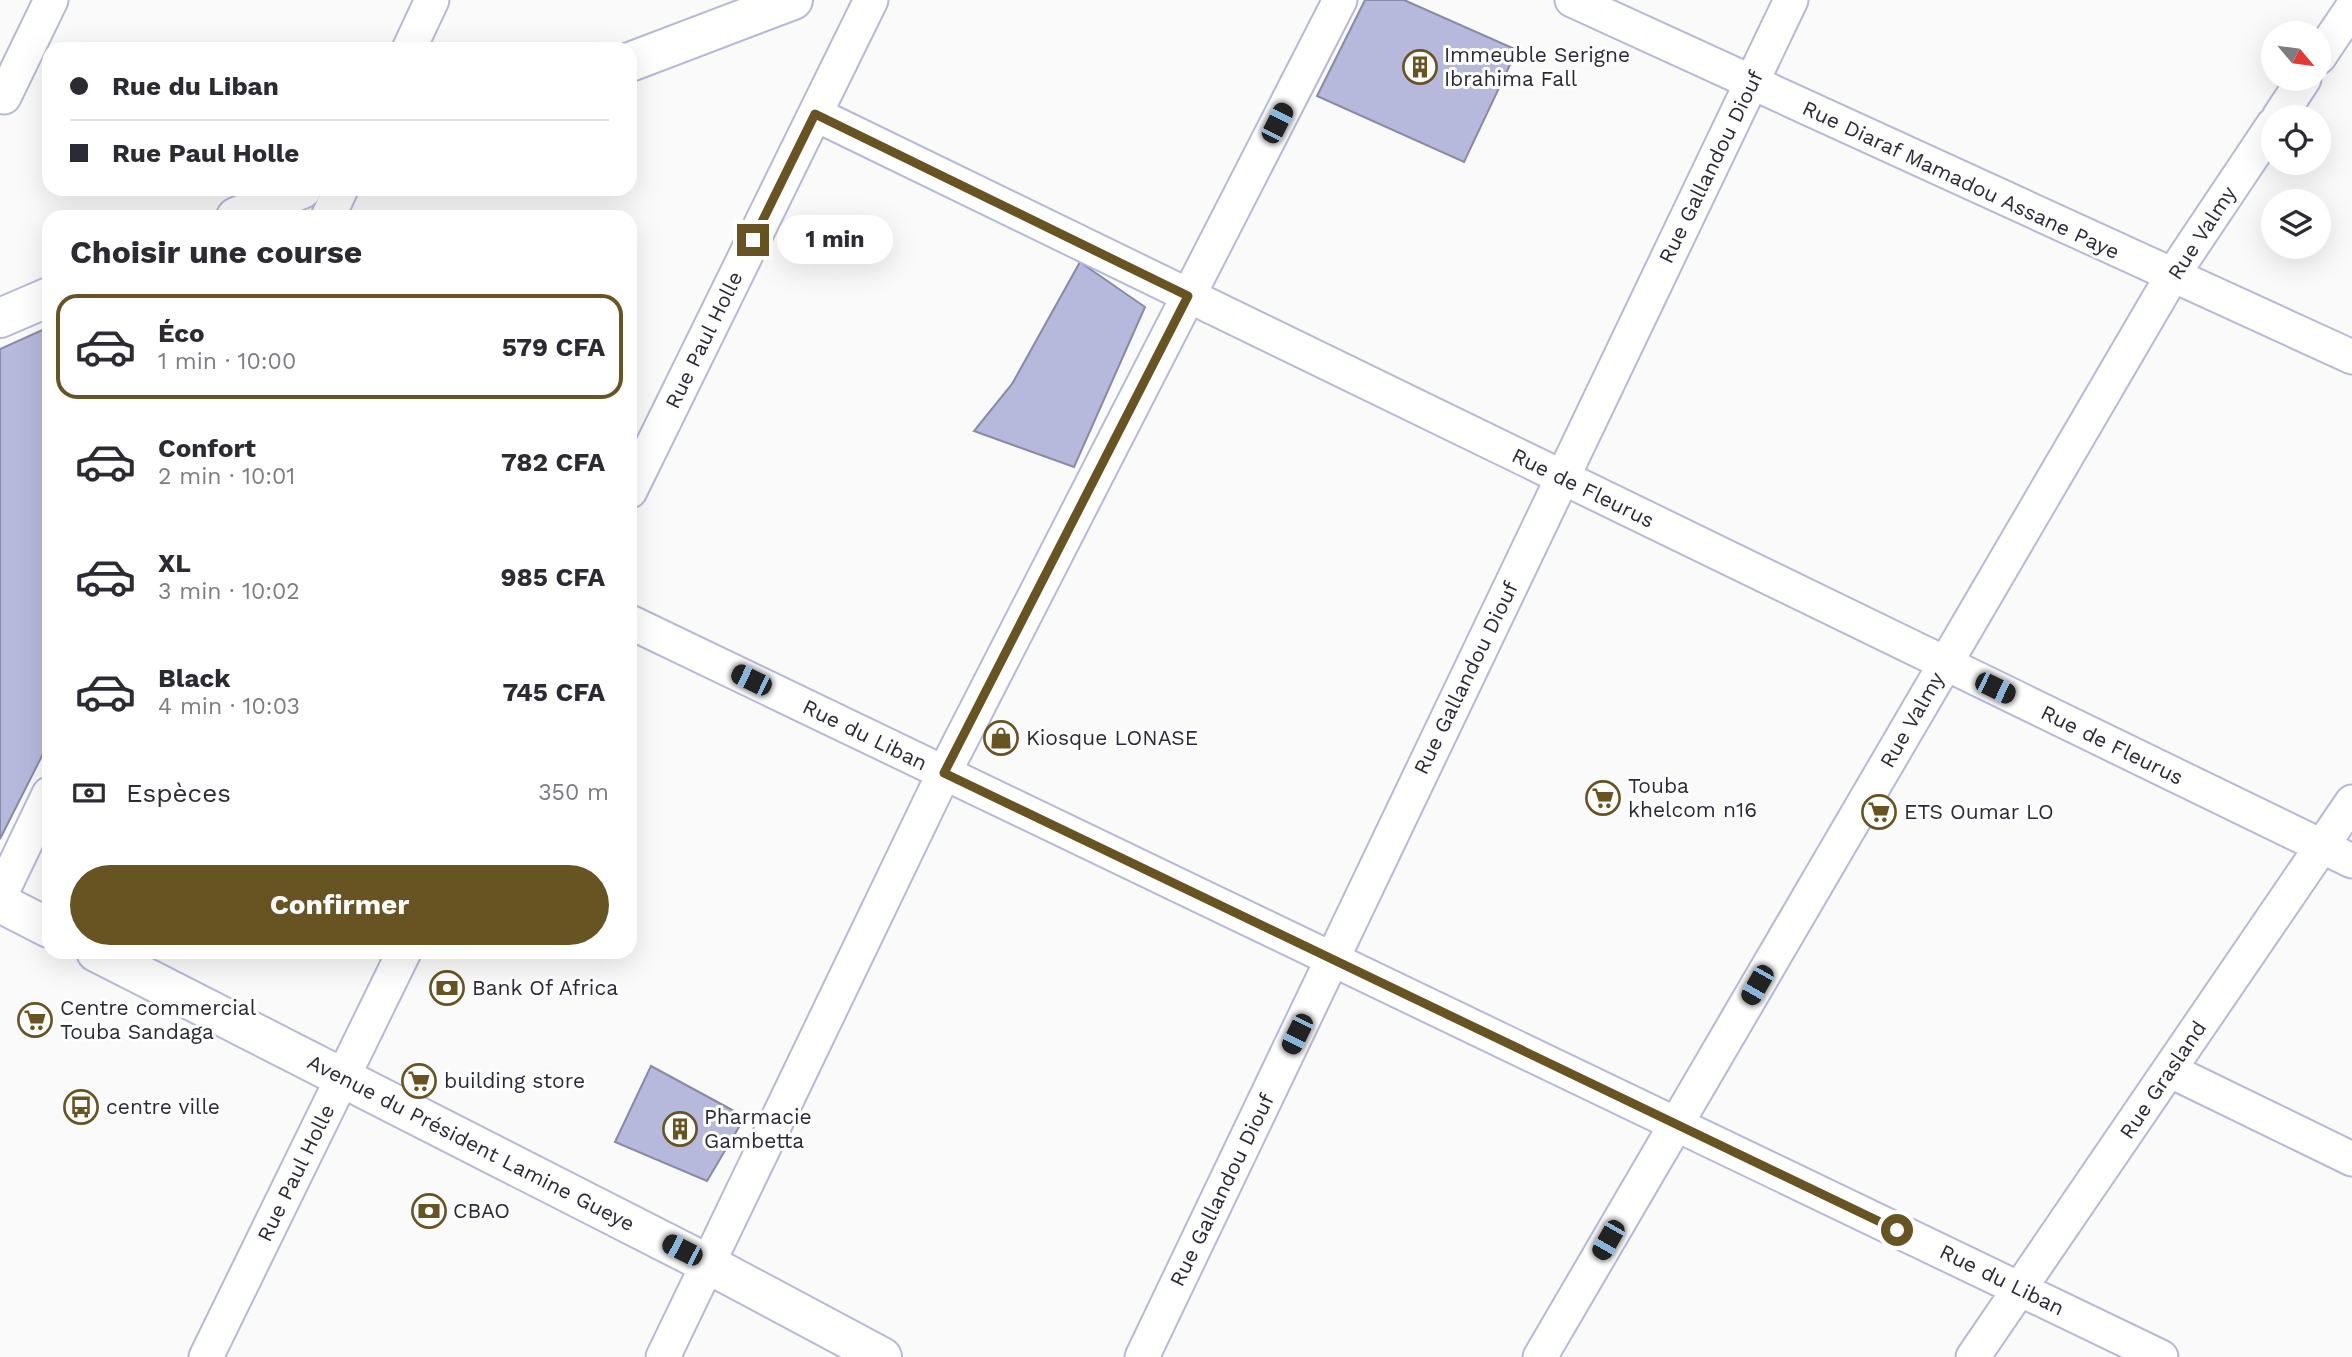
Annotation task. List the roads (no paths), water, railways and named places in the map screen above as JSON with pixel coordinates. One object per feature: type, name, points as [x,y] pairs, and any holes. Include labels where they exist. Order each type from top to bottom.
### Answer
[{"type":"main road","points":[[637,59],[793,0]]},
{"type":"main road","points":[[252,210],[286,196]]},
{"type":"main road","points":[[0,317],[42,300]]},
{"type":"main road","points":[[0,903],[42,924]]},
{"type":"main road","name":"Avenue du Président Lamine Gueye","points":[[110,959],[706,1263],[882,1357]]},
{"type":"street","points":[[4,97],[51,0]]},
{"type":"street","points":[[412,42],[432,0]]},
{"type":"street","name":"Rue Paul Holle","points":[[637,477],[871,0]]},
{"type":"street","points":[[663,1357],[944,773],[1340,0]]},
{"type":"street","name":"Rue Diaraf Mamadou Assane Paye","points":[[1572,0],[2352,357]]},
{"type":"street","name":"Rue Gallandou Diouf","points":[[1142,1357],[1791,0]]},
{"type":"street","points":[[2331,39],[2352,8]]},
{"type":"street","name":"Rue de Fleurus","points":[[815,114],[2352,861]]},
{"type":"street","name":"Rue Valmy","points":[[1540,1357],[2172,276],[2261,143]]},
{"type":"street","name":"Rue du Liban","points":[[637,625],[2161,1357]]},
{"type":"street","name":"Rue Grasland","points":[[1973,1357],[2352,802]]},
{"type":"street","points":[[0,896],[42,809]]},
{"type":"street","name":"Rue Paul Holle","points":[[206,1357],[401,959]]},
{"type":"street","points":[[2169,1070],[2352,1159]]},
{"type":"place","name":"Immeuble Serigne Ibrahima Fall","points":[[1420,67]]},
{"type":"place","name":"Kiosque LONASE","points":[[1001,738]]},
{"type":"place","name":"Touba khelcom n16","points":[[1603,798]]},
{"type":"place","name":"ETS Oumar LO","points":[[1879,812]]},
{"type":"place","name":"Bank Of Africa","points":[[447,988]]},
{"type":"place","name":"Centre commercial Touba Sandaga","points":[[35,1020]]},
{"type":"place","name":"building store","points":[[419,1081]]},
{"type":"place","name":"centre ville","points":[[81,1107]]},
{"type":"place","name":"Pharmacie Gambetta","points":[[680,1129]]},
{"type":"place","name":"CBAO","points":[[429,1211]]}]
